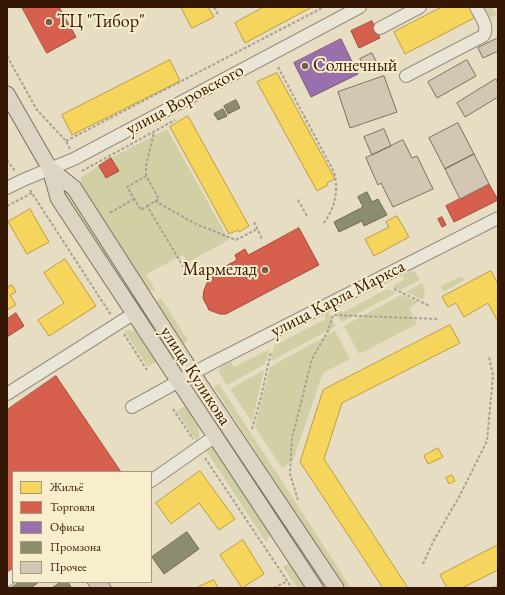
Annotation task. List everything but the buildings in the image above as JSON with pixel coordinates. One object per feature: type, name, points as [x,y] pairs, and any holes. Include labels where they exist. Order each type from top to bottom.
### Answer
[{"type":"main road","name":"улица Куликова","points":[[7,94],[50,169],[58,198],[214,437],[315,588]]},
{"type":"main road","name":"улица Куликова","points":[[50,169],[74,188],[193,374],[336,588]]},
{"type":"street","name":"улица Воровского","points":[[7,188],[23,180],[74,160],[360,7]]},
{"type":"street","points":[[380,28],[420,7]]},
{"type":"street","points":[[406,76],[483,36],[486,32],[486,27],[476,7]]},
{"type":"street","name":"улица Карла Маркса","points":[[132,407],[193,374],[498,218]]},
{"type":"street","points":[[7,394],[133,314]]},
{"type":"street","points":[[152,480],[214,437]]},
{"type":"path","points":[[214,7],[219,16]]},
{"type":"path","points":[[66,141],[324,7]]},
{"type":"path","points":[[7,56],[36,110],[66,141],[74,160]]},
{"type":"path","points":[[278,67],[334,172],[338,185],[331,214],[323,224]]},
{"type":"path","points":[[82,171],[181,117]]},
{"type":"path","points":[[146,176],[127,187],[141,210],[159,199],[146,176],[146,166],[154,131]]},
{"type":"path","points":[[7,160],[32,193],[147,370]]},
{"type":"path","points":[[7,206],[32,193]]},
{"type":"path","points":[[110,213],[134,199]]},
{"type":"path","points":[[298,200],[307,216]]},
{"type":"path","points":[[155,201],[196,224],[236,240],[257,228]]},
{"type":"path","points":[[148,206],[189,276]]},
{"type":"path","points":[[254,222],[262,239]]},
{"type":"path","points":[[394,289],[430,306]]},
{"type":"path","points":[[298,500],[290,474],[292,438],[312,359],[328,331],[333,315],[438,319]]},
{"type":"path","points":[[252,429],[271,352]]},
{"type":"path","points":[[423,564],[434,540],[459,497],[487,441],[493,376],[490,357]]},
{"type":"path","points":[[173,409],[292,588]]},
{"type":"path","points":[[274,588],[287,580]]},
{"type":"path","points":[[492,588],[498,585]]},
{"type":"shaded area","points":[[480,7],[492,7],[497,15],[489,18]]},
{"type":"shaded area","points":[[167,129],[229,240],[188,262],[183,255],[146,274],[155,290],[149,291],[81,183],[81,177],[99,166],[107,178],[118,171],[111,158]]},
{"type":"shaded area","points":[[65,185],[172,352],[167,355],[58,189]]},
{"type":"shaded area","points":[[411,271],[416,273],[420,280],[400,290],[392,287],[404,280],[402,276]]},
{"type":"shaded area","points":[[459,277],[464,279],[463,281],[445,291],[442,290],[441,286]]},
{"type":"shaded area","points":[[422,283],[425,291],[423,300],[406,292]]},
{"type":"shaded area","points":[[387,289],[396,293],[342,322],[336,312],[338,306],[342,313]]},
{"type":"shaded area","points":[[401,295],[418,302],[409,309],[417,324],[359,354],[344,326]]},
{"type":"shaded area","points":[[161,298],[188,340],[183,344],[156,302]]},
{"type":"shaded area","points":[[324,313],[328,313],[336,326],[271,361],[274,346],[326,319]]},
{"type":"shaded area","points":[[124,330],[135,331],[156,362],[148,367]]},
{"type":"shaded area","points":[[335,331],[350,359],[323,373],[293,460],[282,468],[255,427],[270,367]]},
{"type":"shaded area","points":[[270,349],[265,364],[227,385],[218,371],[222,366],[231,362],[234,367]]},
{"type":"shaded area","points":[[264,370],[252,422],[230,389]]},
{"type":"shaded area","points":[[219,384],[351,588],[344,588],[214,387]]},
{"type":"shaded area","points":[[201,394],[327,585],[323,588],[197,397]]},
{"type":"shaded area","points":[[185,406],[197,423],[199,437],[197,442],[177,411]]},
{"type":"shaded area","points":[[211,446],[215,447],[271,534],[266,542],[205,449]]},
{"type":"shaded area","points":[[290,563],[306,588],[297,588],[283,567]]},
{"type":"place","name":"ТЦ \"Тибор\"","points":[[49,22]]},
{"type":"place","name":"Солнечный","points":[[305,66]]},
{"type":"place","name":"Мармелад","points":[[265,270]]}]
